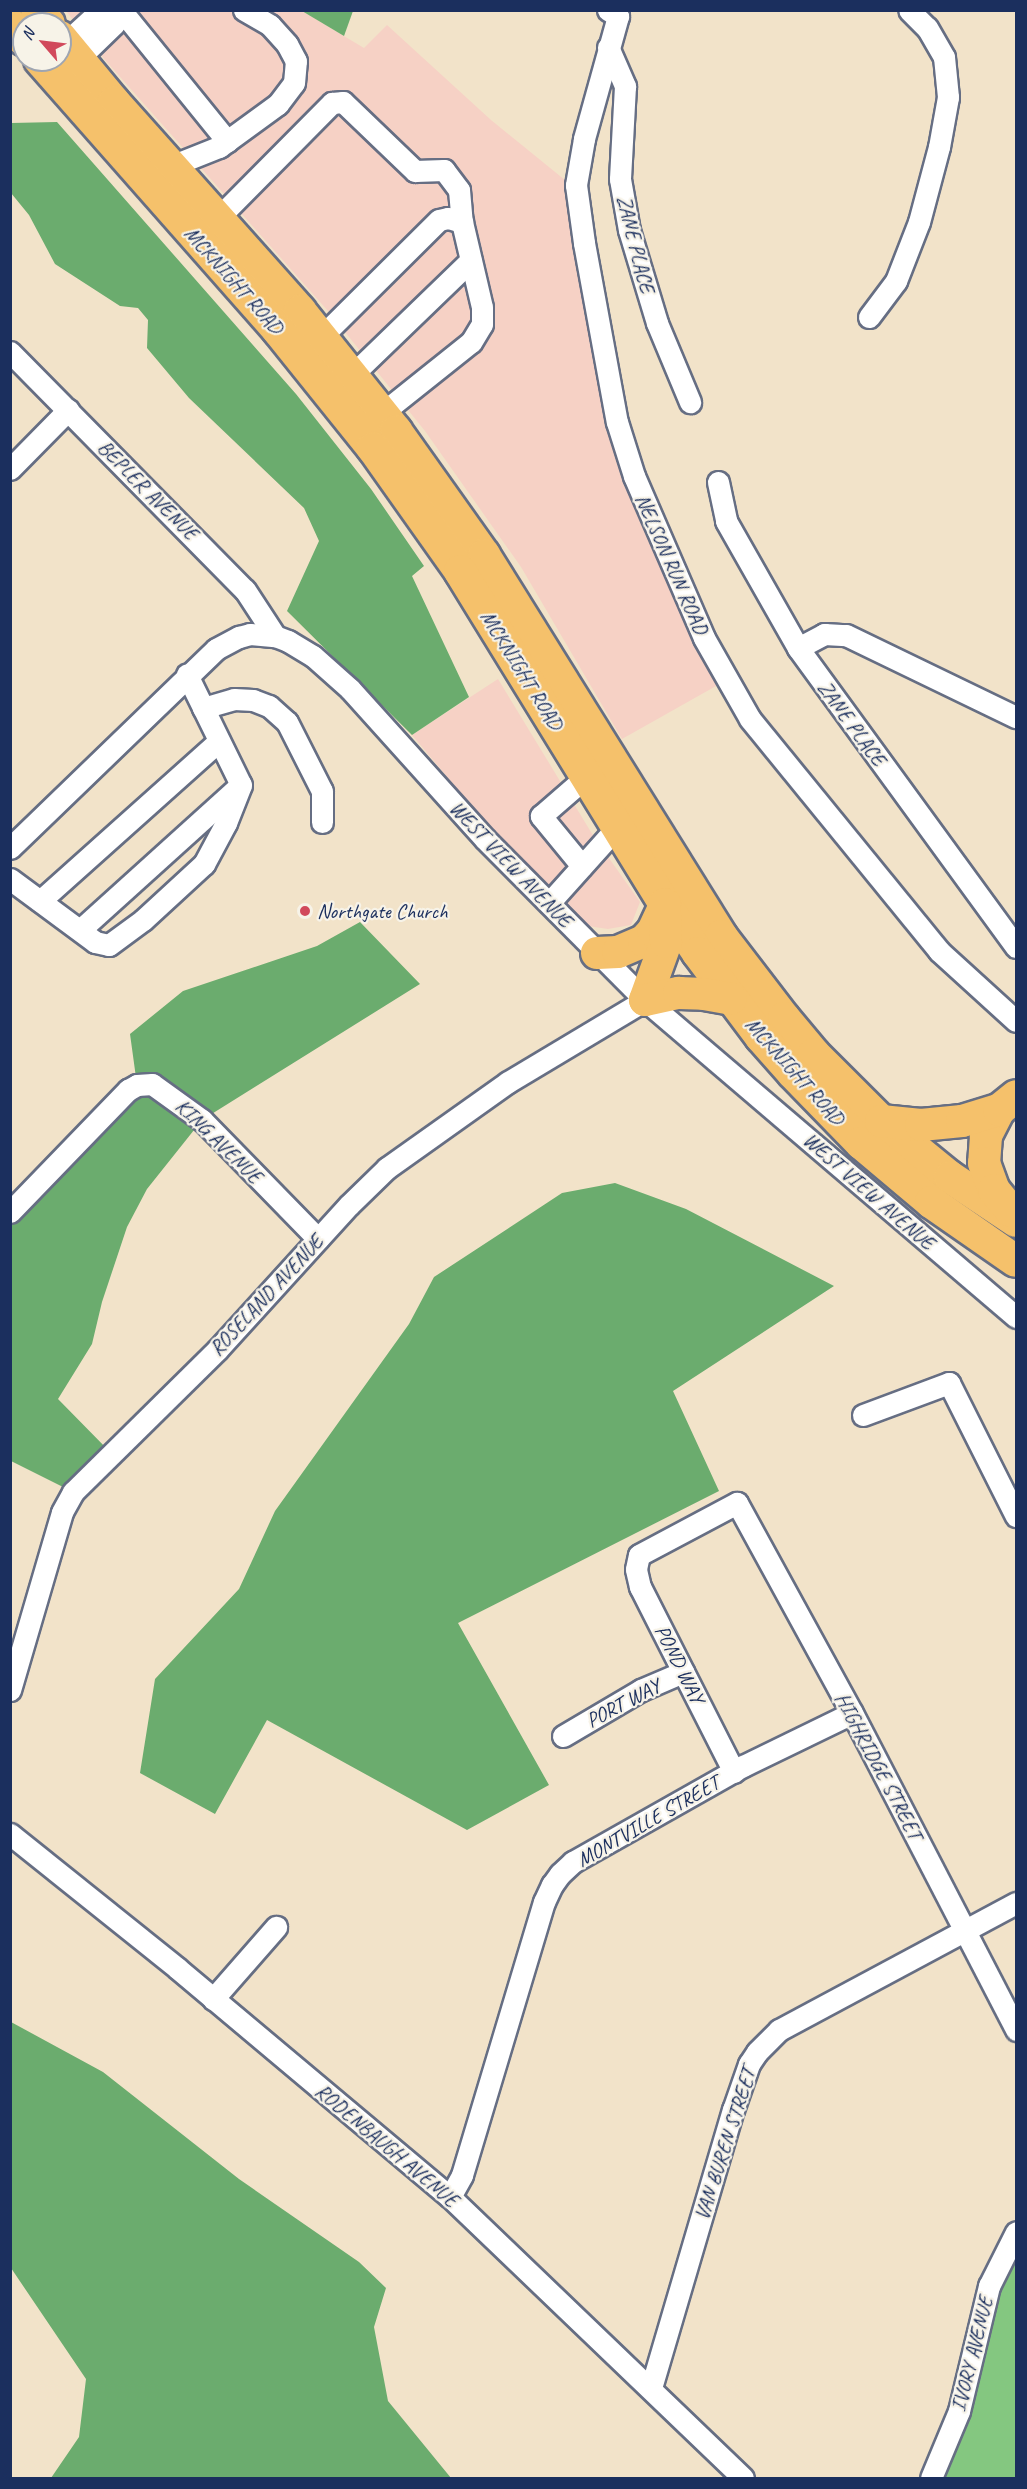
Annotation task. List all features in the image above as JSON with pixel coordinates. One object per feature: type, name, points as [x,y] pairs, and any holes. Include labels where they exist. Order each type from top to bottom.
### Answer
[{"type":"highway","name":"MCKNIGHT ROAD","points":[[72,59],[218,218],[321,337],[382,413],[484,555],[722,936],[783,1018],[830,1071],[881,1121],[950,1177],[1017,1219]]},
{"type":"highway","name":"MCKNIGHT ROAD","points":[[72,62],[278,330],[373,448],[460,571],[665,904],[731,999],[793,1073],[861,1143],[931,1202],[1017,1261]]},
{"type":"highway","points":[[597,953],[618,951],[644,941],[653,931],[665,904]]},
{"type":"highway","points":[[645,999],[666,942],[665,904]]},
{"type":"highway","points":[[645,999],[679,993],[704,994],[731,999]]},
{"type":"highway","points":[[881,1121],[941,1124],[1008,1103]]},
{"type":"highway","points":[[1008,1103],[986,1136],[984,1163],[994,1190],[1017,1219]]},
{"type":"street","points":[[72,33],[101,10]]},
{"type":"street","points":[[72,39],[114,24],[120,10],[227,141]]},
{"type":"street","points":[[171,166],[201,155],[227,141],[278,104],[294,83],[296,61],[287,44],[270,25],[244,10]]},
{"type":"street","points":[[869,317],[896,281],[919,222],[939,147],[948,97],[944,57],[927,27],[909,10]]},
{"type":"street","name":"NELSON RUN ROAD","points":[[616,12],[584,139],[576,185],[584,243],[617,422],[634,476],[704,638],[726,680],[750,718],[939,951],[1017,1022]]},
{"type":"street","name":"ZANE PLACE","points":[[608,47],[625,86],[620,179],[629,230],[657,323],[690,402]]},
{"type":"street","points":[[218,218],[332,103],[343,102],[415,171],[444,170],[459,190],[462,222],[482,307],[482,324],[471,342],[382,413]]},
{"type":"street","points":[[321,337],[438,220],[448,218],[462,222]]},
{"type":"street","points":[[352,375],[471,260]]},
{"type":"street","name":"BEPLER AVENUE","points":[[10,352],[245,590],[275,636]]},
{"type":"street","points":[[10,469],[68,410]]},
{"type":"street","name":"ZANE PLACE","points":[[718,482],[726,521],[798,648],[1017,947]]},
{"type":"street","name":"WEST VIEW AVENUE","points":[[10,848],[187,675],[227,641],[250,634],[275,636],[313,656],[357,695],[477,831],[645,999],[1017,1317]]},
{"type":"street","points":[[798,648],[824,634],[846,635],[1017,717]]},
{"type":"street","points":[[10,879],[101,945],[109,945],[143,920],[204,864],[226,823],[240,785],[187,675]]},
{"type":"street","points":[[203,708],[234,699],[253,700],[269,706],[287,723],[302,746],[322,791],[322,822]]},
{"type":"street","points":[[40,901],[219,741]]},
{"type":"street","points":[[582,866],[541,816],[587,776]]},
{"type":"street","points":[[80,930],[240,785]]},
{"type":"street","points":[[549,903],[618,826]]},
{"type":"street","name":"ROSELAND AVENUE","points":[[10,1690],[66,1502],[217,1350],[368,1185],[406,1152],[508,1082],[645,999]]},
{"type":"street","name":"KING AVENUE","points":[[10,1212],[128,1090],[137,1085],[152,1084],[202,1120],[318,1239]]},
{"type":"street","points":[[863,1415],[949,1383],[1017,1516]]},
{"type":"street","name":"HIGHRIDGE STREET","points":[[639,1555],[737,1503],[852,1713],[1017,2030]]},
{"type":"street","name":"POND WAY","points":[[639,1555],[636,1569],[640,1587],[734,1772]]},
{"type":"street","name":"PORT WAY","points":[[563,1736],[640,1690],[684,1672]]},
{"type":"street","name":"MONTVILLE STREET","points":[[450,2197],[462,2175],[552,1885],[573,1862],[734,1772],[852,1713]]},
{"type":"street","name":"RODENBAUGH AVENUE","points":[[10,1834],[213,1999],[450,2197],[743,2478]]},
{"type":"street","name":"VAN BUREN STREET","points":[[651,2388],[733,2110],[749,2064],[757,2052],[779,2030],[1017,1903]]},
{"type":"street","points":[[213,1999],[276,1927]]},
{"type":"street","name":"IVORY AVENUE","points":[[931,2478],[959,2411],[988,2286],[1017,2232]]},
{"type":"shaded area","points":[[302,11],[364,48],[387,25],[491,120],[592,202],[590,219],[631,435],[732,677],[622,739],[521,567],[425,431],[328,311],[105,60],[72,19],[72,12],[67,12]]},
{"type":"shaded area","points":[[498,679],[594,837],[640,902],[631,925],[608,929],[588,926],[480,816],[412,735]]},
{"type":"green space","points":[[302,11],[353,11],[344,36]]},
{"type":"green space","points":[[57,122],[296,394],[371,489],[424,566],[412,576],[469,697],[412,735],[287,611],[319,541],[304,508],[189,398],[147,348],[148,320],[138,308],[120,306],[55,264],[29,215],[11,193],[11,123]]},
{"type":"green space","points":[[360,922],[420,984],[202,1120],[147,1189],[127,1227],[102,1302],[92,1344],[58,1399],[112,1454],[73,1492],[11,1461],[10,1212],[137,1085],[130,1034],[183,991],[317,946]]},
{"type":"green space","points":[[615,1183],[686,1209],[834,1286],[673,1391],[719,1491],[458,1623],[549,1785],[467,1830],[267,1720],[215,1814],[140,1773],[155,1679],[239,1589],[275,1511],[409,1324],[434,1277],[562,1193]]},
{"type":"green space","points":[[11,2022],[103,2072],[239,2179],[359,2262],[386,2288],[374,2327],[388,2401],[451,2478],[51,2478],[79,2437],[86,2379],[11,2268]]},
{"type":"green space","points":[[1016,2232],[1016,2478],[931,2478]]},
{"type":"place","name":"Northgate Church","points":[[305,911]]}]
